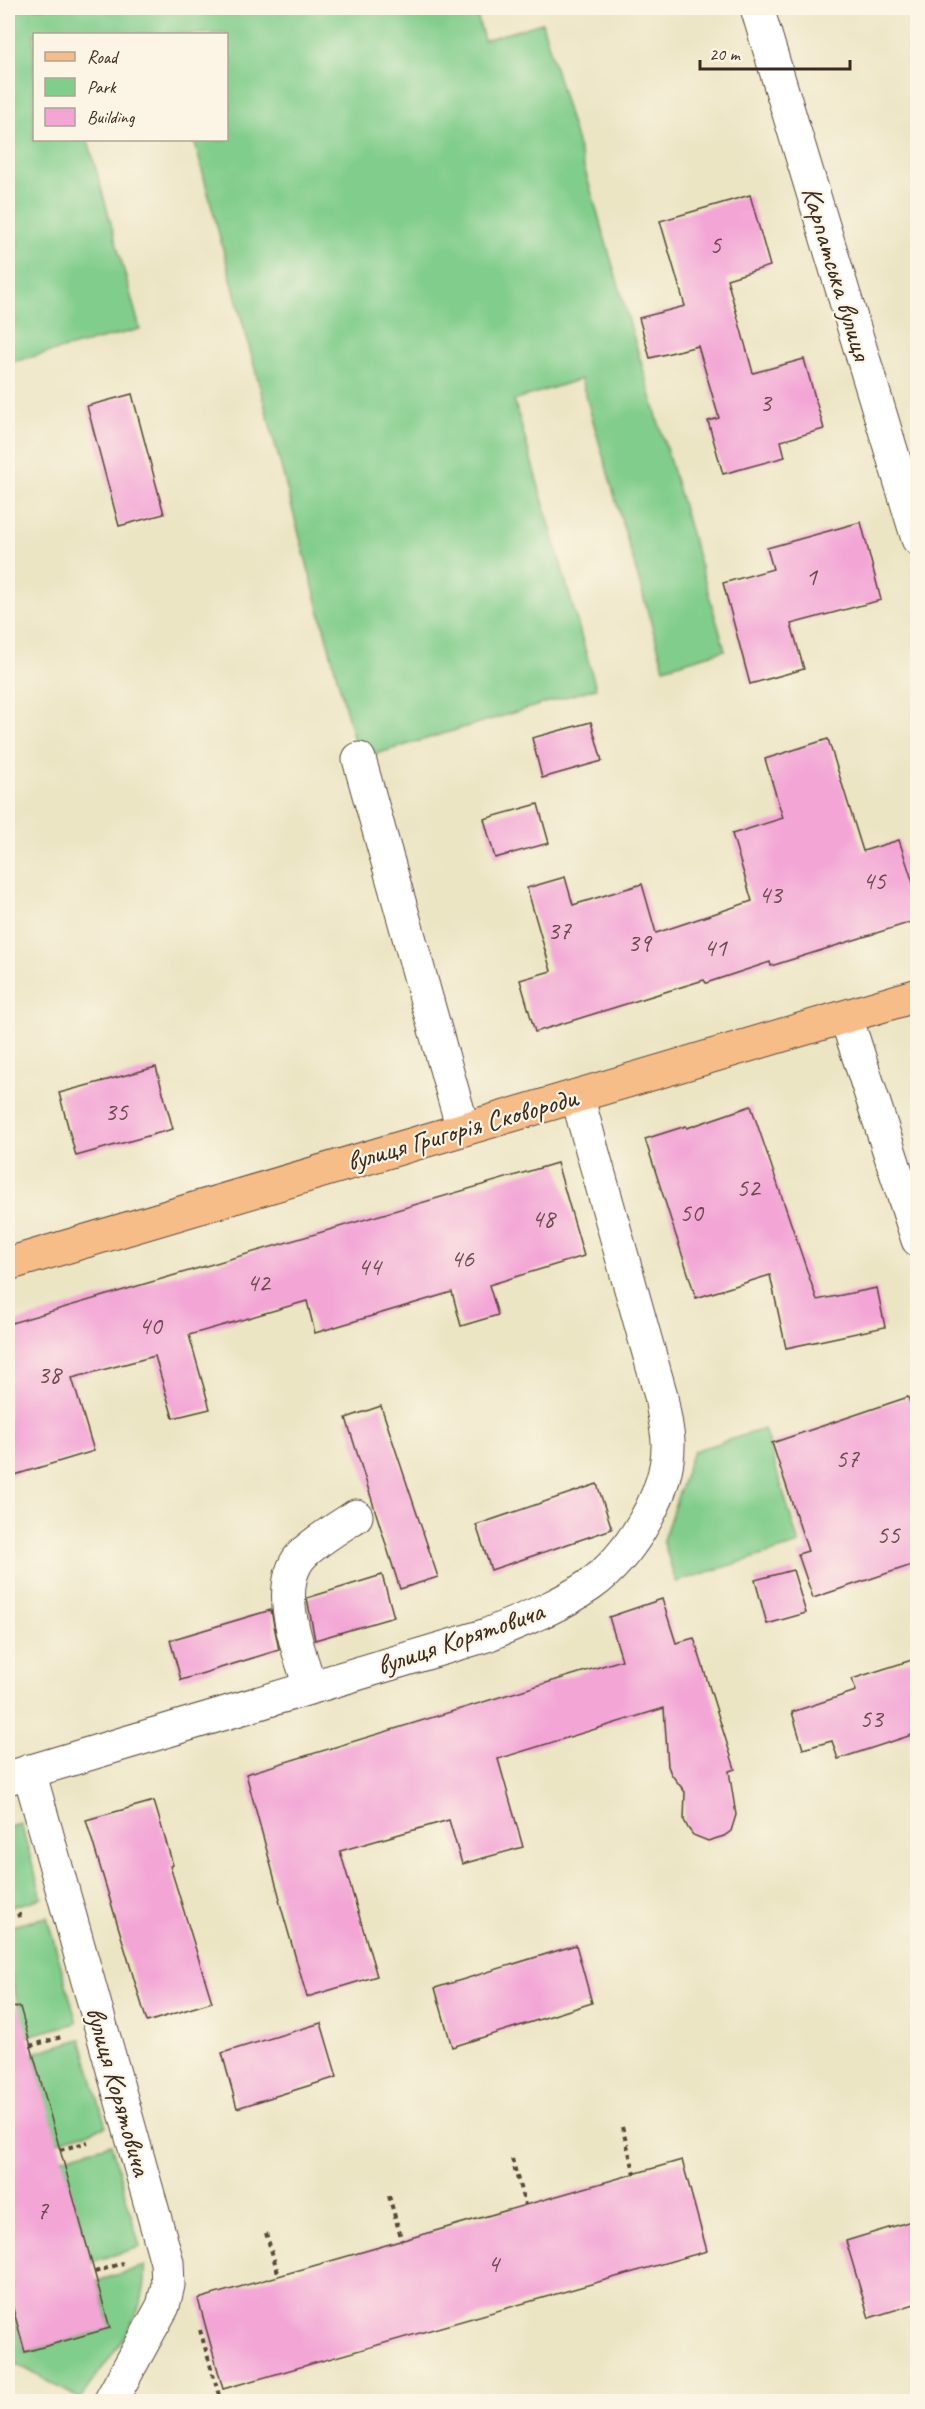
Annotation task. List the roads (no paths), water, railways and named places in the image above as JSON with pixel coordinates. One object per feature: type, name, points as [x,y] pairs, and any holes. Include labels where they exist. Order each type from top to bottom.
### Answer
[{"type":"main road","name":"вулиця Григорія Сковороди","points":[[8,1264],[918,995]]},
{"type":"street","name":"Карпатська вулиця","points":[[757,8],[918,539]]},
{"type":"street","points":[[359,759],[463,1129]]},
{"type":"street","points":[[846,1017],[918,1240]]},
{"type":"street","name":"вулиця Корятовича","points":[[110,2402],[163,2306],[168,2285],[167,2262],[18,1774],[487,1635],[553,1607],[591,1584],[625,1551],[651,1514],[663,1480],[668,1442],[660,1396],[577,1096]]},
{"type":"street","points":[[309,1688],[288,1612],[288,1594],[294,1569],[304,1552],[356,1516]]}]
